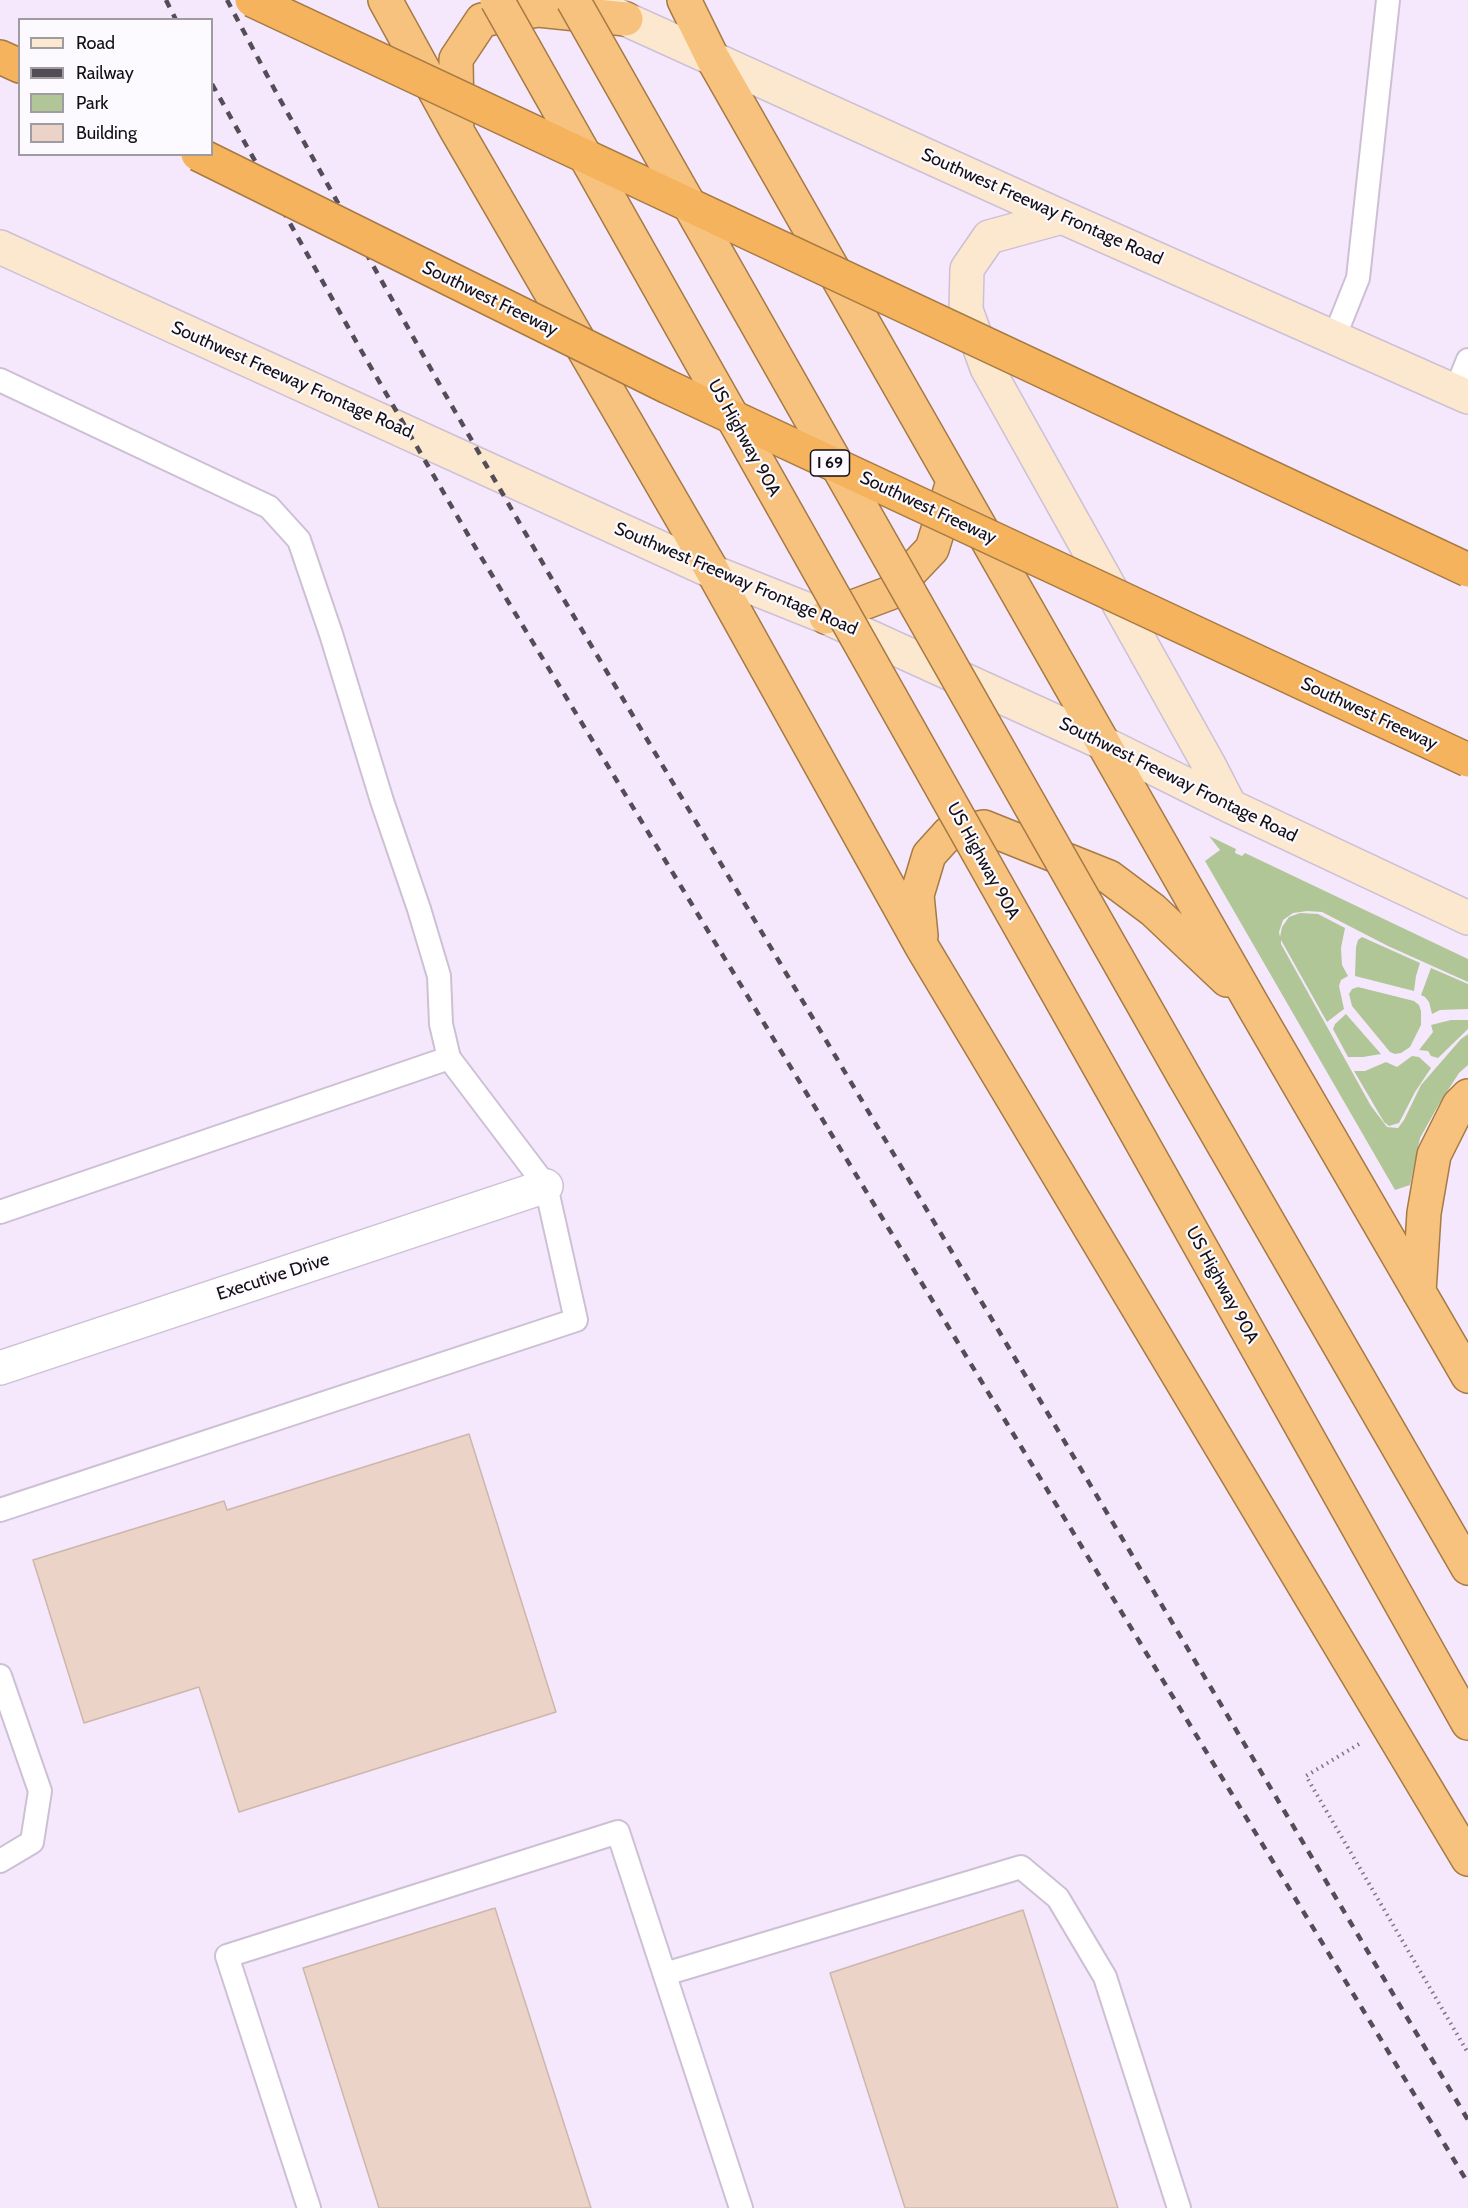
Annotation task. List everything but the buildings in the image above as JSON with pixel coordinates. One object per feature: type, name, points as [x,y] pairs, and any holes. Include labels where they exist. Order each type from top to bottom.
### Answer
[{"type":"highway","points":[[252,0],[1468,570]]},
{"type":"highway","points":[[385,0],[457,131],[713,572],[922,947],[1468,1859]]},
{"type":"highway","name":"US Highway 90A","points":[[497,0],[1468,1723]]},
{"type":"highway","points":[[573,0],[1185,1078],[1468,1568]]},
{"type":"highway","points":[[684,0],[713,59],[1252,1004],[1468,1376]]},
{"type":"highway","points":[[457,131],[456,59],[482,20],[538,10],[626,19]]},
{"type":"highway","points":[[0,57],[18,65]]},
{"type":"highway","name":"Southwest Freeway","points":[[202,156],[668,387],[1468,760]]},
{"type":"highway","points":[[826,617],[890,593],[932,549],[953,479]]},
{"type":"highway","points":[[922,947],[917,895],[929,855],[948,834],[984,827],[1109,877],[1153,910],[1252,1004]]},
{"type":"highway","points":[[1419,1292],[1424,1213],[1434,1155],[1460,1105],[1468,1096]]},
{"type":"main road","name":"Southwest Freeway Frontage Road","points":[[584,0],[1062,217],[1461,394]]},
{"type":"main road","points":[[1062,217],[990,237],[967,269],[966,310],[987,368],[1230,806]]},
{"type":"main road","name":"Southwest Freeway Frontage Road","points":[[0,248],[713,572],[826,617],[1103,742],[1230,806],[1468,918]]},
{"type":"street","name":"Executive Drive","points":[[0,1368],[546,1186]]},
{"type":"lane","points":[[1334,338],[1358,278],[1388,0]]},
{"type":"lane","points":[[1461,394],[1468,360]]},
{"type":"lane","points":[[0,380],[270,507],[298,540],[331,634],[382,801],[423,921],[439,976],[441,1024],[449,1058],[546,1186],[576,1320],[0,1510]]},
{"type":"lane","points":[[0,1212],[449,1058]]},
{"type":"lane","points":[[0,1676],[40,1791],[32,1842],[0,1861]]},
{"type":"lane","points":[[309,2208],[227,1956],[618,1832],[741,2208]]},
{"type":"lane","points":[[665,1974],[1021,1867],[1058,1898],[1105,1977],[1179,2208]]},
{"type":"path","points":[[1388,1726],[1306,1776],[1468,2053]]},
{"type":"green space","points":[[1209,836],[1236,849],[1235,853],[1242,856],[1245,853],[1468,959],[1468,982],[1388,946],[1322,912],[1293,913],[1283,920],[1279,932],[1280,937],[1282,927],[1289,917],[1300,913],[1318,914],[1345,928],[1341,948],[1342,965],[1348,976],[1341,980],[1339,986],[1344,1009],[1327,1022],[1281,940],[1281,944],[1371,1106],[1387,1127],[1398,1128],[1421,1085],[1468,1034],[1468,1065],[1459,1073],[1420,1138],[1410,1185],[1395,1190],[1205,861],[1220,850]]},
{"type":"green space","points":[[1362,937],[1420,963],[1414,991],[1355,976],[1356,947],[1358,940]]},
{"type":"green space","points":[[1431,968],[1468,984],[1468,1009],[1440,1010],[1432,1014],[1429,1002],[1421,995]]},
{"type":"green space","points":[[1358,987],[1414,1001],[1419,1005],[1421,1025],[1410,1047],[1401,1053],[1390,1052],[1352,1006],[1349,994],[1352,989]]},
{"type":"green space","points":[[1346,1014],[1381,1054],[1348,1057],[1333,1029]]},
{"type":"green space","points":[[1451,1020],[1468,1020],[1468,1029],[1438,1058],[1431,1056],[1428,1051],[1419,1050],[1433,1032],[1431,1025]]},
{"type":"green space","points":[[1412,1056],[1419,1057],[1431,1068],[1399,1123],[1389,1126],[1384,1122],[1354,1071],[1365,1071],[1386,1062],[1397,1067]]},
{"type":"railway","points":[[166,0],[175,18]]},
{"type":"railway","points":[[227,0],[445,394],[560,593],[1468,2120]]},
{"type":"railway","points":[[213,86],[362,352],[478,552],[1468,2183]]}]
